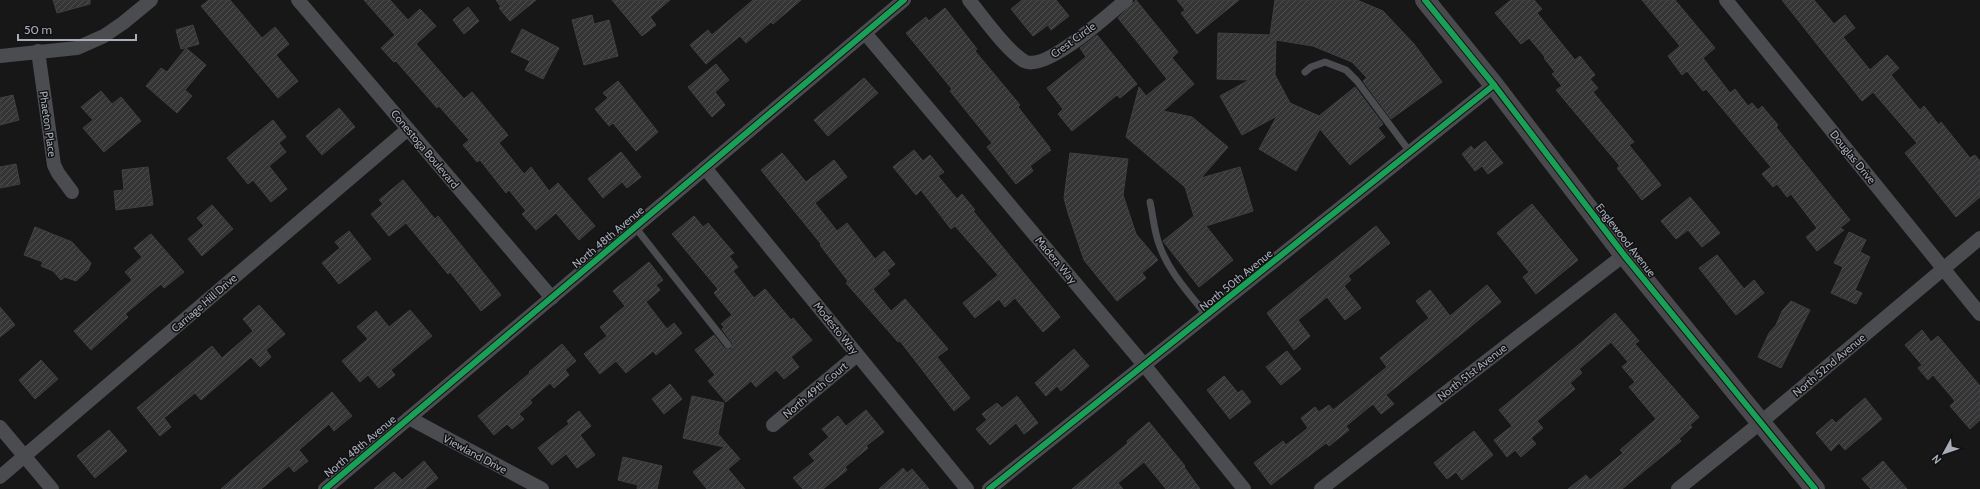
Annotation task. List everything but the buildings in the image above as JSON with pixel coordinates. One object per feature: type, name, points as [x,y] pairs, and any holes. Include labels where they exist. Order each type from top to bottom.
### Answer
[{"type":"street","points":[[0,56],[77,48],[104,36],[123,24],[151,0]]},
{"type":"street","name":"Conestoga Boulevard","points":[[298,0],[552,298]]},
{"type":"street","name":"North 48th Avenue","points":[[325,489],[904,0]]},
{"type":"street","name":"Crest Circle","points":[[969,0],[1014,52],[1025,62],[1036,62],[1051,57],[1066,47],[1126,0]]},
{"type":"street","name":"Englewood Avenue","points":[[1425,0],[1494,84],[1624,255],[1815,489]]},
{"type":"street","name":"Douglas Drive","points":[[1726,0],[1980,314]]},
{"type":"street","name":"Madera Way","points":[[865,33],[1145,366],[1244,489]]},
{"type":"street","name":"Phaeton Place","points":[[38,51],[54,164],[58,173],[72,192]]},
{"type":"street","name":"North 50th Avenue","points":[[989,489],[1145,366],[1494,84]]},
{"type":"street","name":"Carriage Hill Drive","points":[[0,477],[408,129]]},
{"type":"street","name":"Modesto Way","points":[[705,168],[967,489]]},
{"type":"street","name":"North 52nd Avenue","points":[[1678,489],[1760,423],[1980,238]]},
{"type":"street","name":"North 51st Avenue","points":[[1321,489],[1624,255]]},
{"type":"street","name":"North 49th Court","points":[[773,425],[857,355]]},
{"type":"street","name":"Viewland Drive","points":[[409,418],[542,489]]},
{"type":"street","points":[[0,427],[52,489]]},
{"type":"lane","points":[[1305,72],[1311,67],[1325,62],[1346,70],[1357,81],[1410,152]]},
{"type":"lane","points":[[1150,202],[1158,244],[1167,262],[1176,277],[1207,316]]},
{"type":"lane","points":[[635,227],[728,345]]},
{"type":"cycle path","points":[[325,489],[904,0]]},
{"type":"cycle path","points":[[1425,0],[1494,85],[1624,255],[1815,489]]},
{"type":"cycle path","points":[[989,489],[1494,85]]}]
